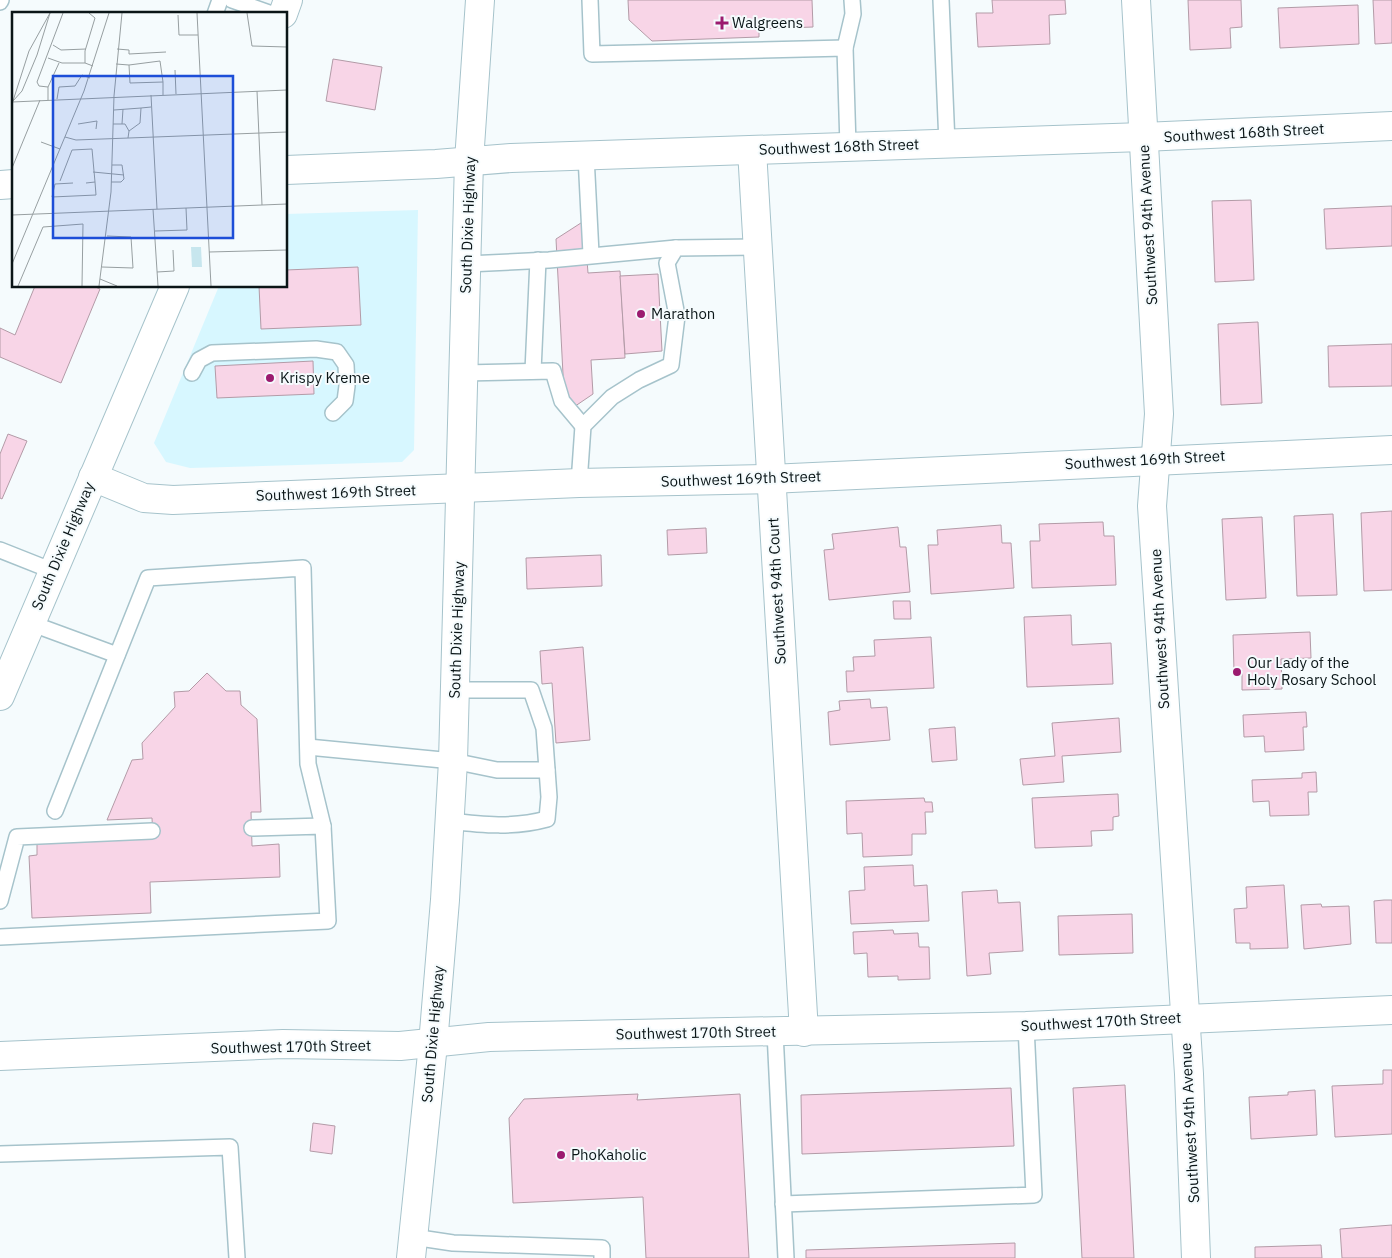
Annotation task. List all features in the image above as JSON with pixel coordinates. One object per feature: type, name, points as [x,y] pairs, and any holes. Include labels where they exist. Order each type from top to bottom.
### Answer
[{"type":"main road","points":[[284,12],[288,0]]},
{"type":"main road","name":"South Dixie Highway","points":[[412,1247],[433,1044],[453,761],[469,162],[480,0]]},
{"type":"main road","name":"Southwest 94th Avenue","points":[[1136,0],[1159,414],[1152,506],[1184,1018],[1196,1258]]},
{"type":"main road","name":"Southwest 168th Street","points":[[288,170],[586,156],[1143,137],[1392,126]]},
{"type":"main road","name":"Southwest 94th Court","points":[[752,150],[804,1032]]},
{"type":"main road","name":"South Dixie Highway","points":[[0,696],[174,288]]},
{"type":"main road","name":"Southwest 169th Street","points":[[93,477],[144,498],[173,500],[579,483],[770,479],[1155,459],[1392,450]]},
{"type":"main road","name":"Southwest 170th Street","points":[[0,1056],[283,1044],[400,1046],[433,1044],[473,1038],[1026,1026],[1392,1010]]},
{"type":"lane","points":[[216,12],[220,0]]},
{"type":"lane","points":[[232,0],[266,12]]},
{"type":"lane","points":[[590,0],[592,54],[845,48]]},
{"type":"lane","points":[[848,146],[845,48],[853,14],[852,0]]},
{"type":"lane","points":[[941,0],[947,144]]},
{"type":"lane","points":[[586,156],[591,254]]},
{"type":"lane","points":[[467,264],[676,248],[757,247]]},
{"type":"lane","points":[[579,483],[583,426],[612,397],[639,380],[671,365],[677,316],[667,263],[676,248]]},
{"type":"lane","points":[[533,371],[538,260]]},
{"type":"lane","points":[[192,373],[199,360],[212,353],[316,349],[337,352],[346,365],[347,386],[345,401],[333,413]]},
{"type":"lane","points":[[464,373],[553,371],[562,401],[583,426]]},
{"type":"lane","points":[[0,550],[53,571]]},
{"type":"lane","points":[[0,937],[328,921],[323,826],[308,764],[303,568],[148,578],[55,811]]},
{"type":"lane","points":[[30,623],[117,655]]},
{"type":"lane","points":[[449,821],[506,826],[526,825],[547,819],[549,797],[544,728],[531,690],[455,690]]},
{"type":"lane","points":[[308,747],[453,761],[497,770],[547,770]]},
{"type":"lane","points":[[252,828],[323,826]]},
{"type":"lane","points":[[0,900],[17,837],[152,831]]},
{"type":"lane","points":[[783,1204],[1034,1195],[1026,1026]]},
{"type":"lane","points":[[775,1032],[786,1258]]},
{"type":"lane","points":[[0,1154],[230,1147],[237,1258]]},
{"type":"lane","points":[[412,1247],[453,1243],[602,1248],[602,1258]]},
{"type":"shaded area","points":[[418,210],[414,450],[402,462],[190,468],[166,462],[154,443],[218,288],[288,288],[288,214]]},
{"type":"building","name":"Walgreens","points":[[628,0],[812,0],[813,27],[759,29],[759,37],[652,41],[629,20]]},
{"type":"building","points":[[992,0],[1065,0],[1066,14],[1049,15],[1050,44],[978,47],[976,13],[993,13]]},
{"type":"building","points":[[1188,0],[1241,0],[1242,27],[1230,28],[1231,48],[1190,50]]},
{"type":"building","points":[[1373,0],[1392,0],[1392,43],[1375,44]]},
{"type":"building","points":[[1358,5],[1359,44],[1280,48],[1278,8]]},
{"type":"building","points":[[333,59],[382,67],[375,110],[326,101]]},
{"type":"building","points":[[1251,200],[1254,280],[1215,282],[1212,201]]},
{"type":"building","points":[[1392,206],[1392,246],[1326,249],[1324,209]]},
{"type":"building","name":"Marathon","points":[[584,221],[588,273],[620,271],[625,358],[591,360],[593,394],[565,413],[556,239]]},
{"type":"building","points":[[358,267],[361,325],[261,329],[259,288],[288,288],[288,270]]},
{"type":"building","name":"Marathon","points":[[658,274],[662,351],[625,354],[620,276]]},
{"type":"building","points":[[34,288],[100,289],[61,383],[0,357],[0,328],[15,335]]},
{"type":"building","points":[[1258,322],[1262,403],[1221,405],[1218,324]]},
{"type":"building","points":[[1392,344],[1392,386],[1329,387],[1328,346]]},
{"type":"building","points":[[313,361],[314,394],[217,398],[215,366]]},
{"type":"building","points":[[8,434],[27,441],[2,499],[0,498],[0,454]]},
{"type":"building","points":[[1392,511],[1392,590],[1364,591],[1361,513]]},
{"type":"building","points":[[1333,514],[1337,595],[1297,596],[1294,516]]},
{"type":"building","points":[[1262,517],[1266,598],[1226,600],[1222,519]]},
{"type":"building","points":[[1103,522],[1104,536],[1114,536],[1116,585],[1032,588],[1030,541],[1040,541],[1039,524]]},
{"type":"building","points":[[1001,525],[1002,543],[1011,543],[1014,588],[931,594],[928,545],[938,545],[937,530]]},
{"type":"building","points":[[898,527],[900,547],[906,547],[910,592],[829,600],[824,550],[834,549],[832,534]]},
{"type":"building","points":[[706,528],[707,553],[668,555],[667,530]]},
{"type":"building","points":[[601,555],[602,586],[527,589],[526,558]]},
{"type":"building","points":[[893,601],[910,601],[911,619],[894,619]]},
{"type":"building","points":[[1071,615],[1072,645],[1111,643],[1113,684],[1027,687],[1024,617]]},
{"type":"building","points":[[1310,632],[1311,658],[1281,659],[1282,689],[1242,690],[1242,670],[1234,671],[1233,635]]},
{"type":"building","points":[[931,637],[934,688],[847,692],[846,671],[854,671],[853,657],[875,656],[874,640]]},
{"type":"building","points":[[583,647],[590,740],[556,743],[552,683],[542,684],[540,651]]},
{"type":"building","points":[[207,673],[226,691],[240,691],[241,705],[257,719],[261,812],[251,812],[252,846],[279,844],[280,877],[150,882],[151,913],[32,918],[29,856],[37,855],[37,843],[153,838],[152,818],[107,820],[132,760],[143,759],[142,743],[175,707],[174,692],[189,691]]},
{"type":"building","points":[[870,699],[871,708],[887,707],[890,740],[830,745],[828,712],[840,710],[839,701]]},
{"type":"building","points":[[1306,712],[1307,727],[1303,727],[1304,750],[1265,752],[1264,736],[1244,737],[1243,715]]},
{"type":"building","points":[[1119,718],[1121,752],[1062,756],[1064,782],[1023,785],[1020,759],[1055,756],[1052,723]]},
{"type":"building","points":[[955,727],[957,760],[932,762],[929,729]]},
{"type":"building","points":[[1316,772],[1317,792],[1308,792],[1309,815],[1270,816],[1269,801],[1253,802],[1252,780],[1302,778],[1302,773]]},
{"type":"building","points":[[1118,794],[1119,816],[1113,817],[1113,830],[1091,831],[1092,846],[1035,848],[1032,798]]},
{"type":"building","points":[[924,798],[925,802],[932,802],[933,812],[925,812],[926,834],[912,834],[912,855],[863,857],[862,833],[847,834],[846,801]]},
{"type":"building","points":[[913,865],[914,886],[927,885],[929,921],[851,924],[849,891],[865,890],[864,867]]},
{"type":"building","points":[[1284,885],[1288,948],[1250,949],[1250,943],[1236,943],[1234,909],[1247,908],[1246,887]]},
{"type":"building","points":[[997,890],[998,903],[1020,902],[1023,951],[989,953],[991,974],[967,976],[962,892]]},
{"type":"building","points":[[1392,900],[1392,943],[1376,943],[1374,901]]},
{"type":"building","points":[[1321,904],[1322,907],[1349,906],[1351,944],[1304,949],[1301,905]]},
{"type":"building","points":[[1132,914],[1133,953],[1059,955],[1058,916]]},
{"type":"building","points":[[893,930],[894,934],[918,933],[919,947],[929,947],[930,979],[898,980],[898,976],[868,977],[867,953],[854,954],[853,932]]},
{"type":"building","points":[[1383,1070],[1392,1070],[1392,1134],[1335,1137],[1332,1086],[1383,1084]]},
{"type":"building","points":[[1125,1085],[1134,1258],[1082,1258],[1073,1088]]},
{"type":"building","points":[[1011,1088],[1014,1146],[802,1154],[801,1095]]},
{"type":"building","points":[[1315,1090],[1317,1135],[1251,1139],[1249,1097],[1288,1095],[1288,1092]]},
{"type":"building","points":[[638,1094],[637,1100],[740,1094],[749,1258],[646,1258],[643,1197],[513,1203],[509,1118],[524,1099]]},
{"type":"building","points":[[313,1123],[335,1126],[332,1154],[310,1151]]},
{"type":"building","points":[[1392,1225],[1392,1258],[1342,1258],[1340,1229]]},
{"type":"building","points":[[1015,1243],[1015,1258],[806,1258],[806,1250]]},
{"type":"building","points":[[1321,1245],[1322,1258],[1255,1258],[1255,1247]]},
{"type":"place","name":"Walgreens","points":[[722,23]]},
{"type":"place","name":"Marathon","points":[[641,314]]},
{"type":"place","name":"Krispy Kreme","points":[[270,378]]},
{"type":"place","name":"Our Lady of the Holy Rosary School","points":[[1237,672]]},
{"type":"place","name":"PhoKaholic","points":[[561,1155]]}]
